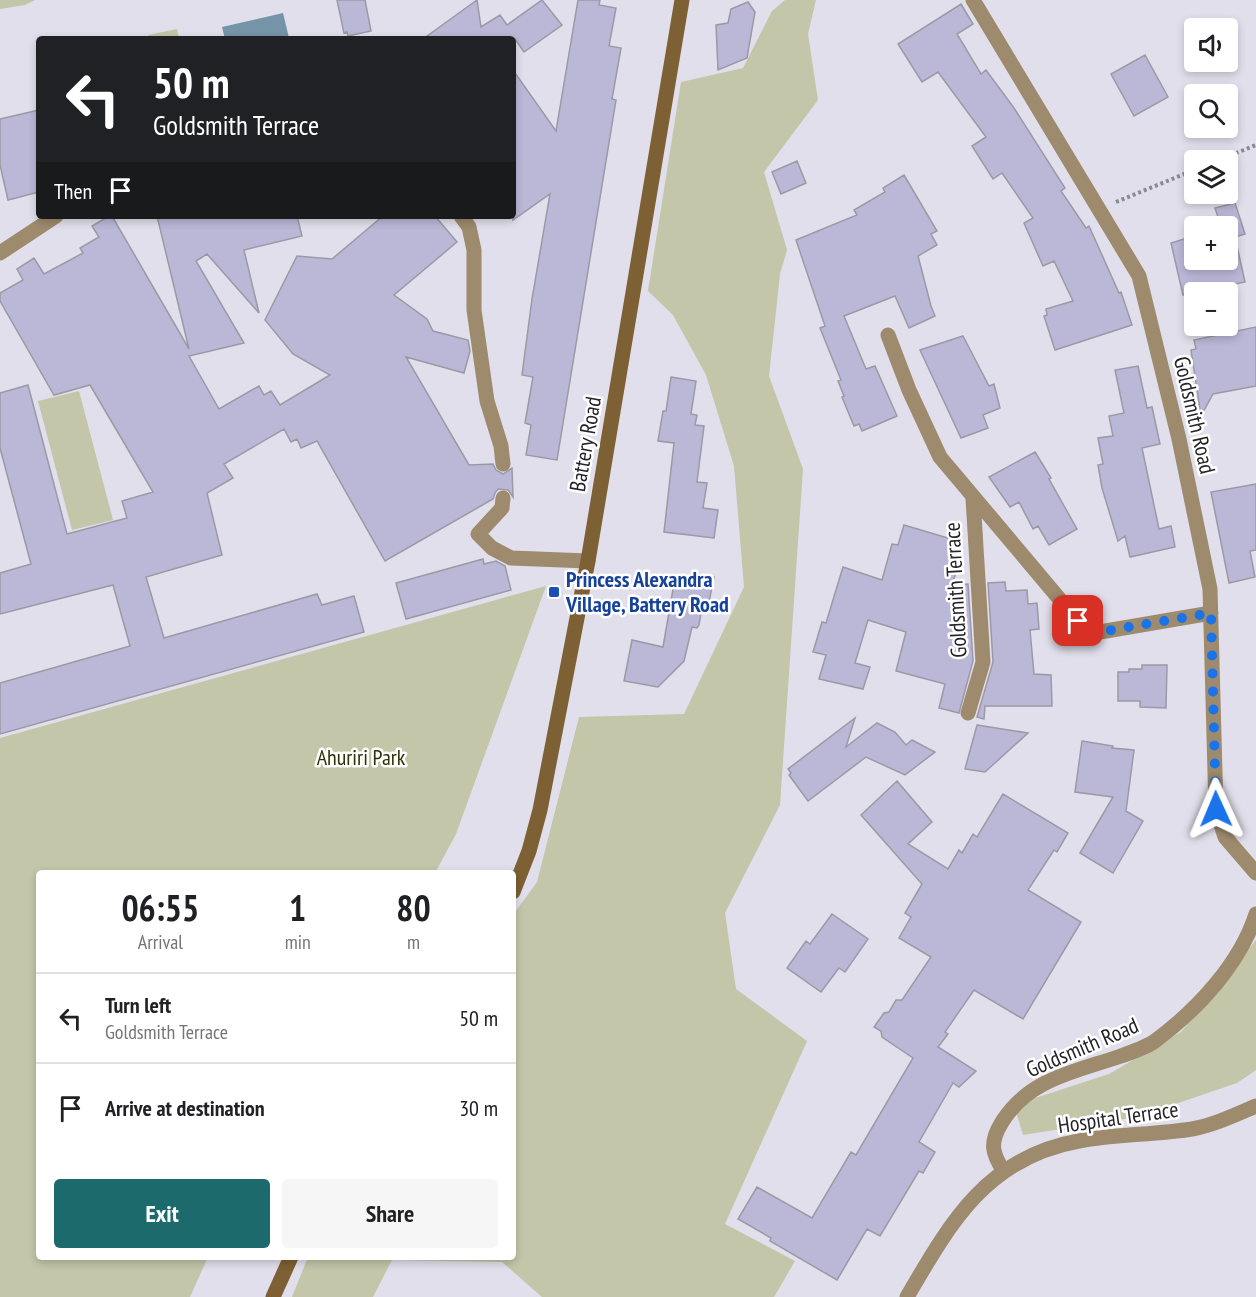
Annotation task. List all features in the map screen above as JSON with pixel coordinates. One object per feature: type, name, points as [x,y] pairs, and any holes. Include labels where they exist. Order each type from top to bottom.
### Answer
[{"type":"street","name":"Battery Road","points":[[516,884],[529,851],[540,810],[588,561],[682,0]]},
{"type":"street","name":"Goldsmith Road","points":[[973,0],[1139,276],[1179,439],[1210,589],[1216,809],[1225,837],[1256,873]]},
{"type":"street","points":[[0,253],[51,219]]},
{"type":"street","points":[[463,219],[469,227],[474,250],[474,310],[487,401],[501,446],[503,464]]},
{"type":"street","name":"Goldsmith Terrace","points":[[888,335],[940,457],[1078,621],[1100,632],[1211,613]]},
{"type":"street","points":[[503,498],[502,508],[478,534],[492,548],[511,558],[588,561]]},
{"type":"street","name":"Goldsmith Terrace","points":[[968,713],[983,662],[973,498]]},
{"type":"street","name":"Goldsmith Road","points":[[1004,1172],[994,1156],[994,1141],[998,1129],[1019,1100],[1037,1086],[1056,1077],[1126,1054],[1154,1042],[1200,1001],[1226,970],[1252,926],[1256,914]]},
{"type":"street","name":"Hospital Terrace","points":[[907,1297],[932,1254],[961,1212],[988,1182],[1027,1158],[1078,1141],[1192,1129],[1225,1120],[1256,1106]]},
{"type":"street","points":[[273,1297],[290,1260]]},
{"type":"path","points":[[1238,153],[1256,146]]},
{"type":"path","points":[[1099,209],[1184,174]]},
{"type":"green space","points":[[0,0],[35,0],[25,5],[0,9]]},
{"type":"green space","points":[[785,0],[816,0],[808,34],[818,100],[764,172],[787,250],[780,274],[769,376],[803,469],[780,805],[725,913],[736,989],[807,1041],[725,1224],[795,1261],[774,1297],[542,1297],[502,1262],[392,1260],[516,1260],[516,911],[537,882],[579,717],[684,714],[744,587],[734,466],[706,375],[673,315],[648,291],[681,82],[743,68],[772,11]]},
{"type":"green space","points":[[177,29],[178,36],[148,36]]},
{"type":"green space","points":[[79,391],[113,520],[72,530],[38,401]]},
{"type":"green space","name":"Ahuriri Park","points":[[546,586],[456,834],[437,870],[36,870],[36,1260],[207,1260],[190,1297],[0,1297],[0,738]]},
{"type":"green space","points":[[1256,940],[1256,1070],[1237,1083],[1137,1117],[1023,1135],[1014,1105],[1109,1074],[1181,1032]]},
{"type":"green space","points":[[307,1260],[392,1260],[373,1297],[292,1297]]},
{"type":"water","points":[[283,13],[289,36],[224,36],[222,27]]},
{"type":"building","points":[[337,0],[365,0],[371,31],[348,36],[347,32],[344,33]]},
{"type":"building","points":[[477,0],[481,27],[500,15],[507,25],[542,0],[562,25],[524,52],[516,40],[516,36],[427,36]]},
{"type":"building","points":[[578,0],[600,0],[599,5],[616,8],[609,46],[621,48],[612,99],[616,100],[557,460],[526,455],[531,425],[525,423],[533,377],[522,375],[550,194],[516,218],[516,74],[556,131]]},
{"type":"building","points":[[748,2],[755,12],[747,58],[718,70],[716,25],[728,23],[731,9]]},
{"type":"building","points":[[961,4],[973,24],[957,34],[981,74],[986,70],[1014,108],[1065,188],[1061,191],[1086,228],[1089,226],[1119,293],[1121,292],[1132,325],[1055,350],[1044,316],[1047,315],[1046,309],[1073,301],[1054,261],[1043,266],[1024,223],[1033,218],[1002,173],[993,179],[972,146],[986,137],[938,72],[922,82],[898,44]]},
{"type":"building","points":[[1145,55],[1168,97],[1134,116],[1111,74]]},
{"type":"building","points":[[36,111],[36,193],[8,200],[0,165],[0,119]]},
{"type":"building","points":[[797,161],[806,183],[781,194],[772,172]]},
{"type":"building","points":[[904,175],[937,231],[931,234],[937,245],[918,256],[935,316],[909,328],[895,296],[844,316],[866,369],[875,366],[897,416],[862,431],[859,424],[854,426],[842,397],[844,396],[838,381],[841,380],[820,328],[825,326],[796,240],[857,215],[854,210],[885,192],[883,188]]},
{"type":"building","points":[[1235,204],[1245,234],[1238,236],[1238,216],[1218,216],[1215,208]]},
{"type":"building","points":[[104,219],[114,219],[189,349],[158,219],[298,219],[302,236],[244,250],[259,313],[207,254],[196,261],[244,343],[189,356],[219,409],[259,386],[264,395],[271,391],[280,405],[330,375],[293,354],[265,320],[297,256],[332,259],[379,219],[438,219],[457,242],[394,295],[427,319],[433,331],[468,340],[470,351],[464,373],[406,357],[469,465],[493,464],[496,470],[503,474],[512,468],[513,497],[508,490],[498,489],[493,499],[385,561],[317,441],[301,448],[297,439],[291,442],[284,429],[224,464],[233,478],[207,493],[222,555],[146,577],[164,638],[317,594],[322,605],[354,596],[364,632],[0,734],[0,683],[130,646],[113,585],[0,614],[0,573],[31,564],[0,448],[0,393],[28,385],[67,534],[127,518],[122,501],[153,492],[90,385],[54,395],[0,301],[0,293],[23,280],[17,269],[34,258],[44,274],[83,253],[80,248],[99,237],[92,226]]},
{"type":"building","points":[[1184,239],[1184,270],[1238,270],[1238,250],[1245,282],[1184,282],[1183,295],[1171,243]]},
{"type":"building","points":[[1256,327],[1256,386],[1213,394],[1201,416],[1191,350],[1196,349],[1194,340],[1213,336],[1238,336],[1238,331]]},
{"type":"building","points":[[963,336],[989,386],[994,384],[1000,408],[983,415],[988,428],[961,438],[920,350]]},
{"type":"building","points":[[1138,366],[1147,408],[1152,407],[1160,444],[1142,448],[1159,529],[1171,526],[1175,547],[1130,557],[1125,536],[1118,541],[1102,488],[1098,465],[1103,464],[1098,438],[1113,436],[1109,416],[1124,413],[1115,370]]},
{"type":"building","points":[[671,377],[696,381],[691,414],[697,415],[695,425],[704,426],[697,482],[707,483],[703,508],[718,510],[714,538],[664,532],[674,443],[658,441],[663,411],[666,411]]},
{"type":"building","points":[[1035,452],[1077,529],[1049,545],[1038,526],[1033,529],[1019,502],[1010,507],[989,477]]},
{"type":"building","points":[[1256,484],[1256,550],[1250,551],[1255,577],[1229,583],[1211,492]]},
{"type":"building","points":[[904,525],[958,541],[952,561],[959,563],[952,585],[968,584],[973,661],[959,713],[939,708],[945,684],[896,671],[906,632],[868,620],[855,663],[870,667],[863,689],[819,679],[826,655],[813,652],[822,622],[826,623],[843,567],[882,580],[892,544],[898,545]]},
{"type":"building","points":[[483,559],[484,564],[496,561],[505,566],[511,590],[406,619],[396,583]]},
{"type":"building","points":[[693,573],[714,577],[709,602],[706,601],[702,607],[699,625],[697,628],[692,627],[684,661],[658,687],[624,681],[632,640],[663,647],[675,578],[691,581]]},
{"type":"building","points":[[1005,582],[1006,591],[1027,590],[1028,604],[1037,603],[1039,629],[1030,630],[1034,674],[1051,675],[1052,706],[985,706],[984,719],[977,717],[993,662],[988,583]]},
{"type":"building","points":[[1142,665],[1167,665],[1166,708],[1140,707],[1140,701],[1118,701],[1118,672],[1142,669]]},
{"type":"building","points":[[855,718],[846,747],[877,723],[895,732],[906,745],[912,740],[935,752],[905,775],[866,757],[808,801],[789,775],[791,773],[788,769]]},
{"type":"building","points":[[977,725],[1028,733],[985,772],[965,769]]},
{"type":"building","points":[[1082,741],[1134,750],[1126,811],[1143,821],[1113,873],[1080,853],[1113,797],[1075,792]]},
{"type":"building","points":[[897,781],[932,822],[908,844],[948,869],[959,850],[962,853],[973,834],[977,837],[1003,794],[1068,833],[1057,852],[1054,850],[1028,890],[1081,922],[1023,1019],[974,990],[945,1032],[948,1034],[938,1047],[976,1071],[959,1087],[953,1083],[919,1142],[935,1152],[923,1173],[919,1171],[880,1236],[867,1229],[837,1280],[770,1241],[771,1238],[738,1219],[757,1187],[812,1218],[851,1152],[856,1155],[913,1058],[882,1037],[881,1031],[874,1027],[884,1013],[889,1012],[896,1000],[902,1000],[931,957],[899,938],[911,917],[905,913],[922,884],[861,815]]},
{"type":"building","points":[[832,914],[868,939],[845,972],[839,968],[821,992],[787,968],[806,941],[810,944]]},
{"type":"place","name":"Princess Alexandra Village, Battery Road","points":[[554,592]]},
{"type":"route","points":[[1078,621],[1100,632],[1211,613],[1216,809]]}]
